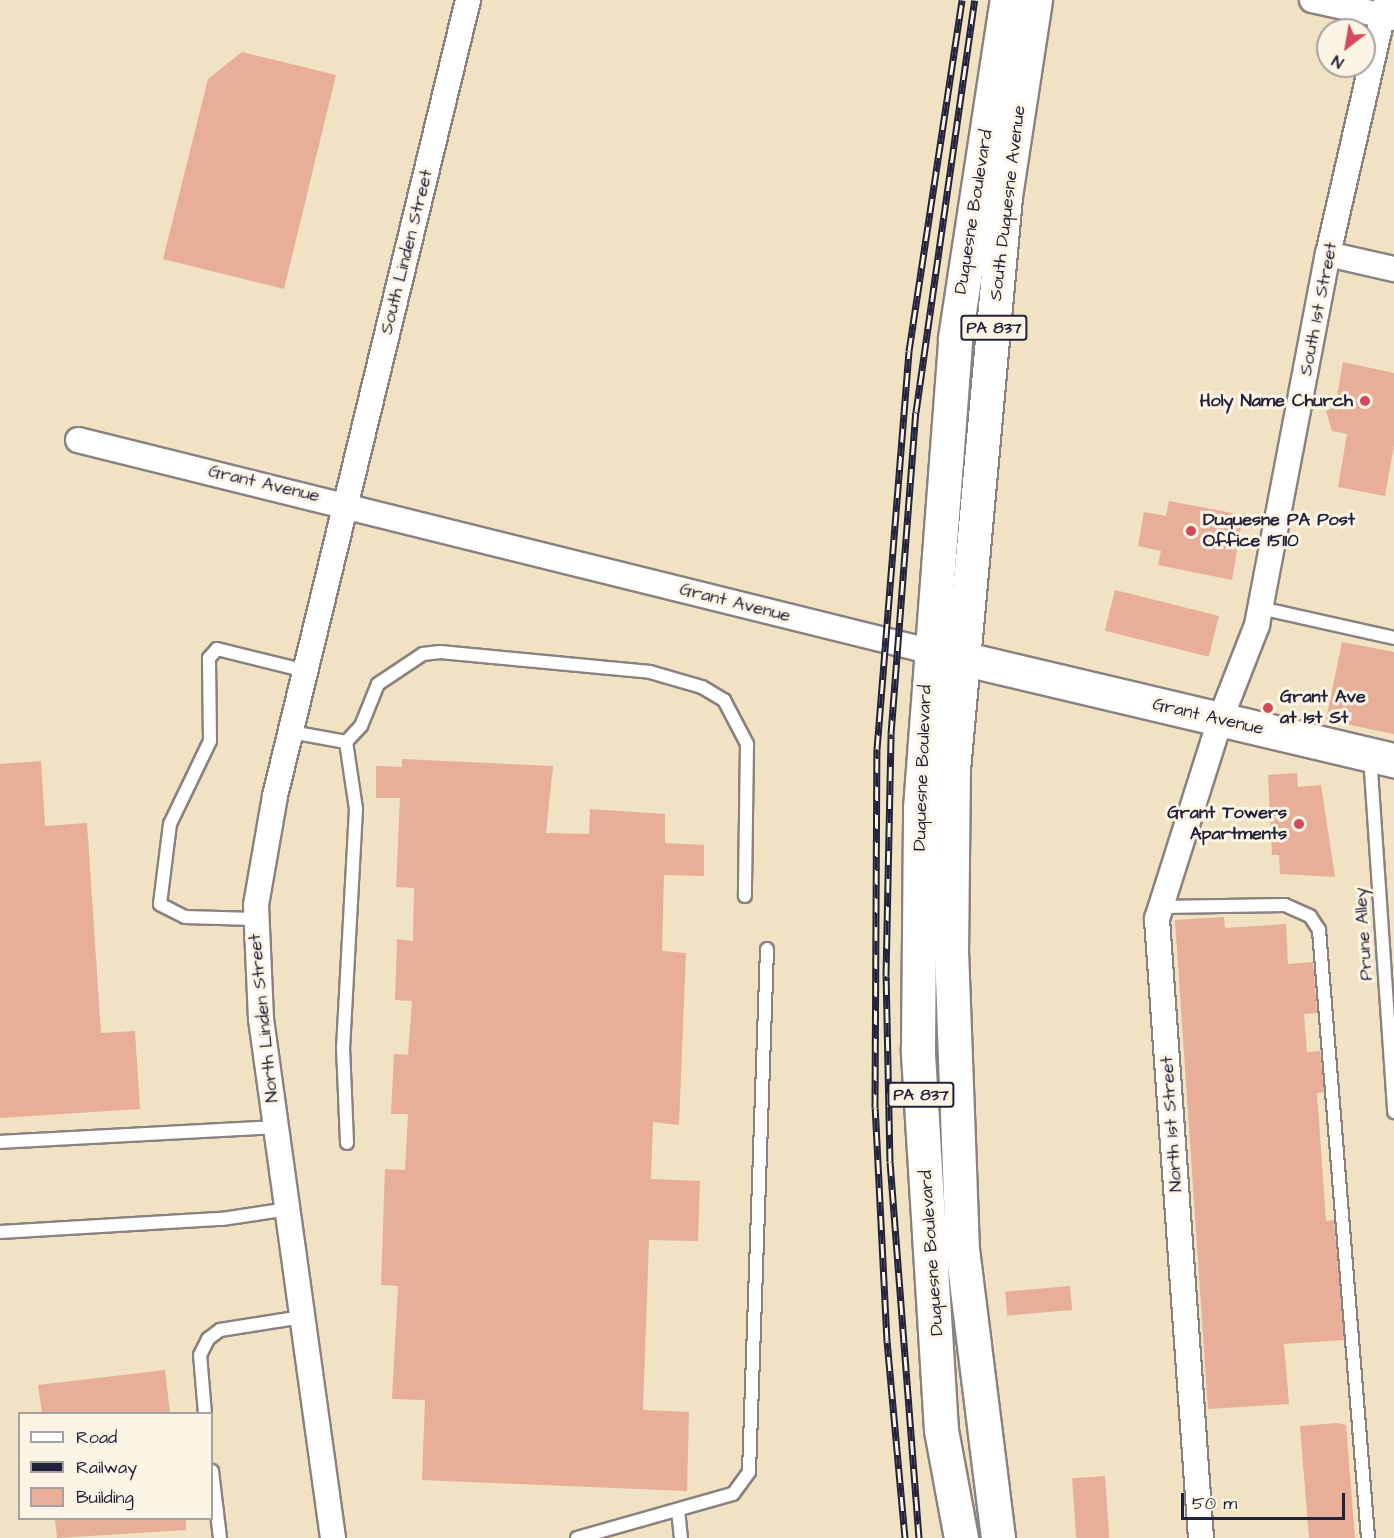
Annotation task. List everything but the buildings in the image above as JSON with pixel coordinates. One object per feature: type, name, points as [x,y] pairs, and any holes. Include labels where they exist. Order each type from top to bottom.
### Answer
[{"type":"main road","name":"Duquesne Boulevard","points":[[961,1538],[941,1430],[918,1049],[920,808],[929,651],[956,338],[1007,0]]},
{"type":"main road","name":"South Duquesne Avenue","points":[[962,657],[1005,196],[1035,0]]},
{"type":"main road","name":"Grant Avenue","points":[[929,651],[1382,757]]},
{"type":"main road","name":"Duquesne Boulevard","points":[[962,657],[953,769],[951,955],[962,1250],[977,1392],[998,1538]]},
{"type":"main road","points":[[949,1538],[941,1430],[957,1402],[977,1392]]},
{"type":"street","name":"South Linden Street","points":[[347,504],[468,0]]},
{"type":"street","points":[[1312,0],[1389,12]]},
{"type":"street","name":"South 1st Street","points":[[1220,720],[1260,608],[1329,254],[1389,12]]},
{"type":"street","points":[[1329,254],[1394,269]]},
{"type":"street","name":"Grant Avenue","points":[[78,440],[347,504],[929,651]]},
{"type":"street","name":"North Linden Street","points":[[333,1538],[276,1127],[255,919],[263,850],[347,504]]},
{"type":"street","name":"North 1st Street","points":[[1200,1538],[1157,919],[1220,720]]},
{"type":"lane","points":[[1260,608],[1394,638]]},
{"type":"lane","points":[[255,919],[185,917],[160,904],[171,824],[210,741],[208,658],[217,649],[306,671]]},
{"type":"lane","points":[[346,742],[361,726],[378,684],[423,654],[603,666],[702,687],[724,700],[747,744],[745,896]]},
{"type":"lane","points":[[291,732],[346,742]]},
{"type":"lane","points":[[346,742],[356,809],[343,1047],[347,1143]]},
{"type":"lane","name":"Prune Alley","points":[[1382,757],[1394,1112]]},
{"type":"lane","points":[[1161,907],[1285,905],[1310,916],[1319,930],[1368,1538]]},
{"type":"lane","points":[[577,1538],[733,1494],[749,1472],[767,949]]},
{"type":"lane","points":[[0,1142],[276,1127]]},
{"type":"lane","points":[[0,1232],[222,1220],[288,1209]]},
{"type":"lane","points":[[205,1412],[200,1355],[208,1339],[220,1330],[302,1317]]},
{"type":"lane","points":[[213,1479],[220,1538]]},
{"type":"lane","points":[[678,1510],[681,1538]]},
{"type":"railway","points":[[905,1538],[887,1341],[875,1108],[877,749],[909,351],[962,0]]},
{"type":"railway","points":[[919,1538],[890,1162],[886,976],[891,734],[916,412],[975,0]]},
{"type":"place","name":"Holy Name Church","points":[[1365,401]]},
{"type":"place","name":"Duquesne PA Post Office 15110","points":[[1191,531]]},
{"type":"place","name":"Grant Ave at 1st St","points":[[1268,708]]},
{"type":"place","name":"Grant Towers Apartments","points":[[1299,824]]}]
